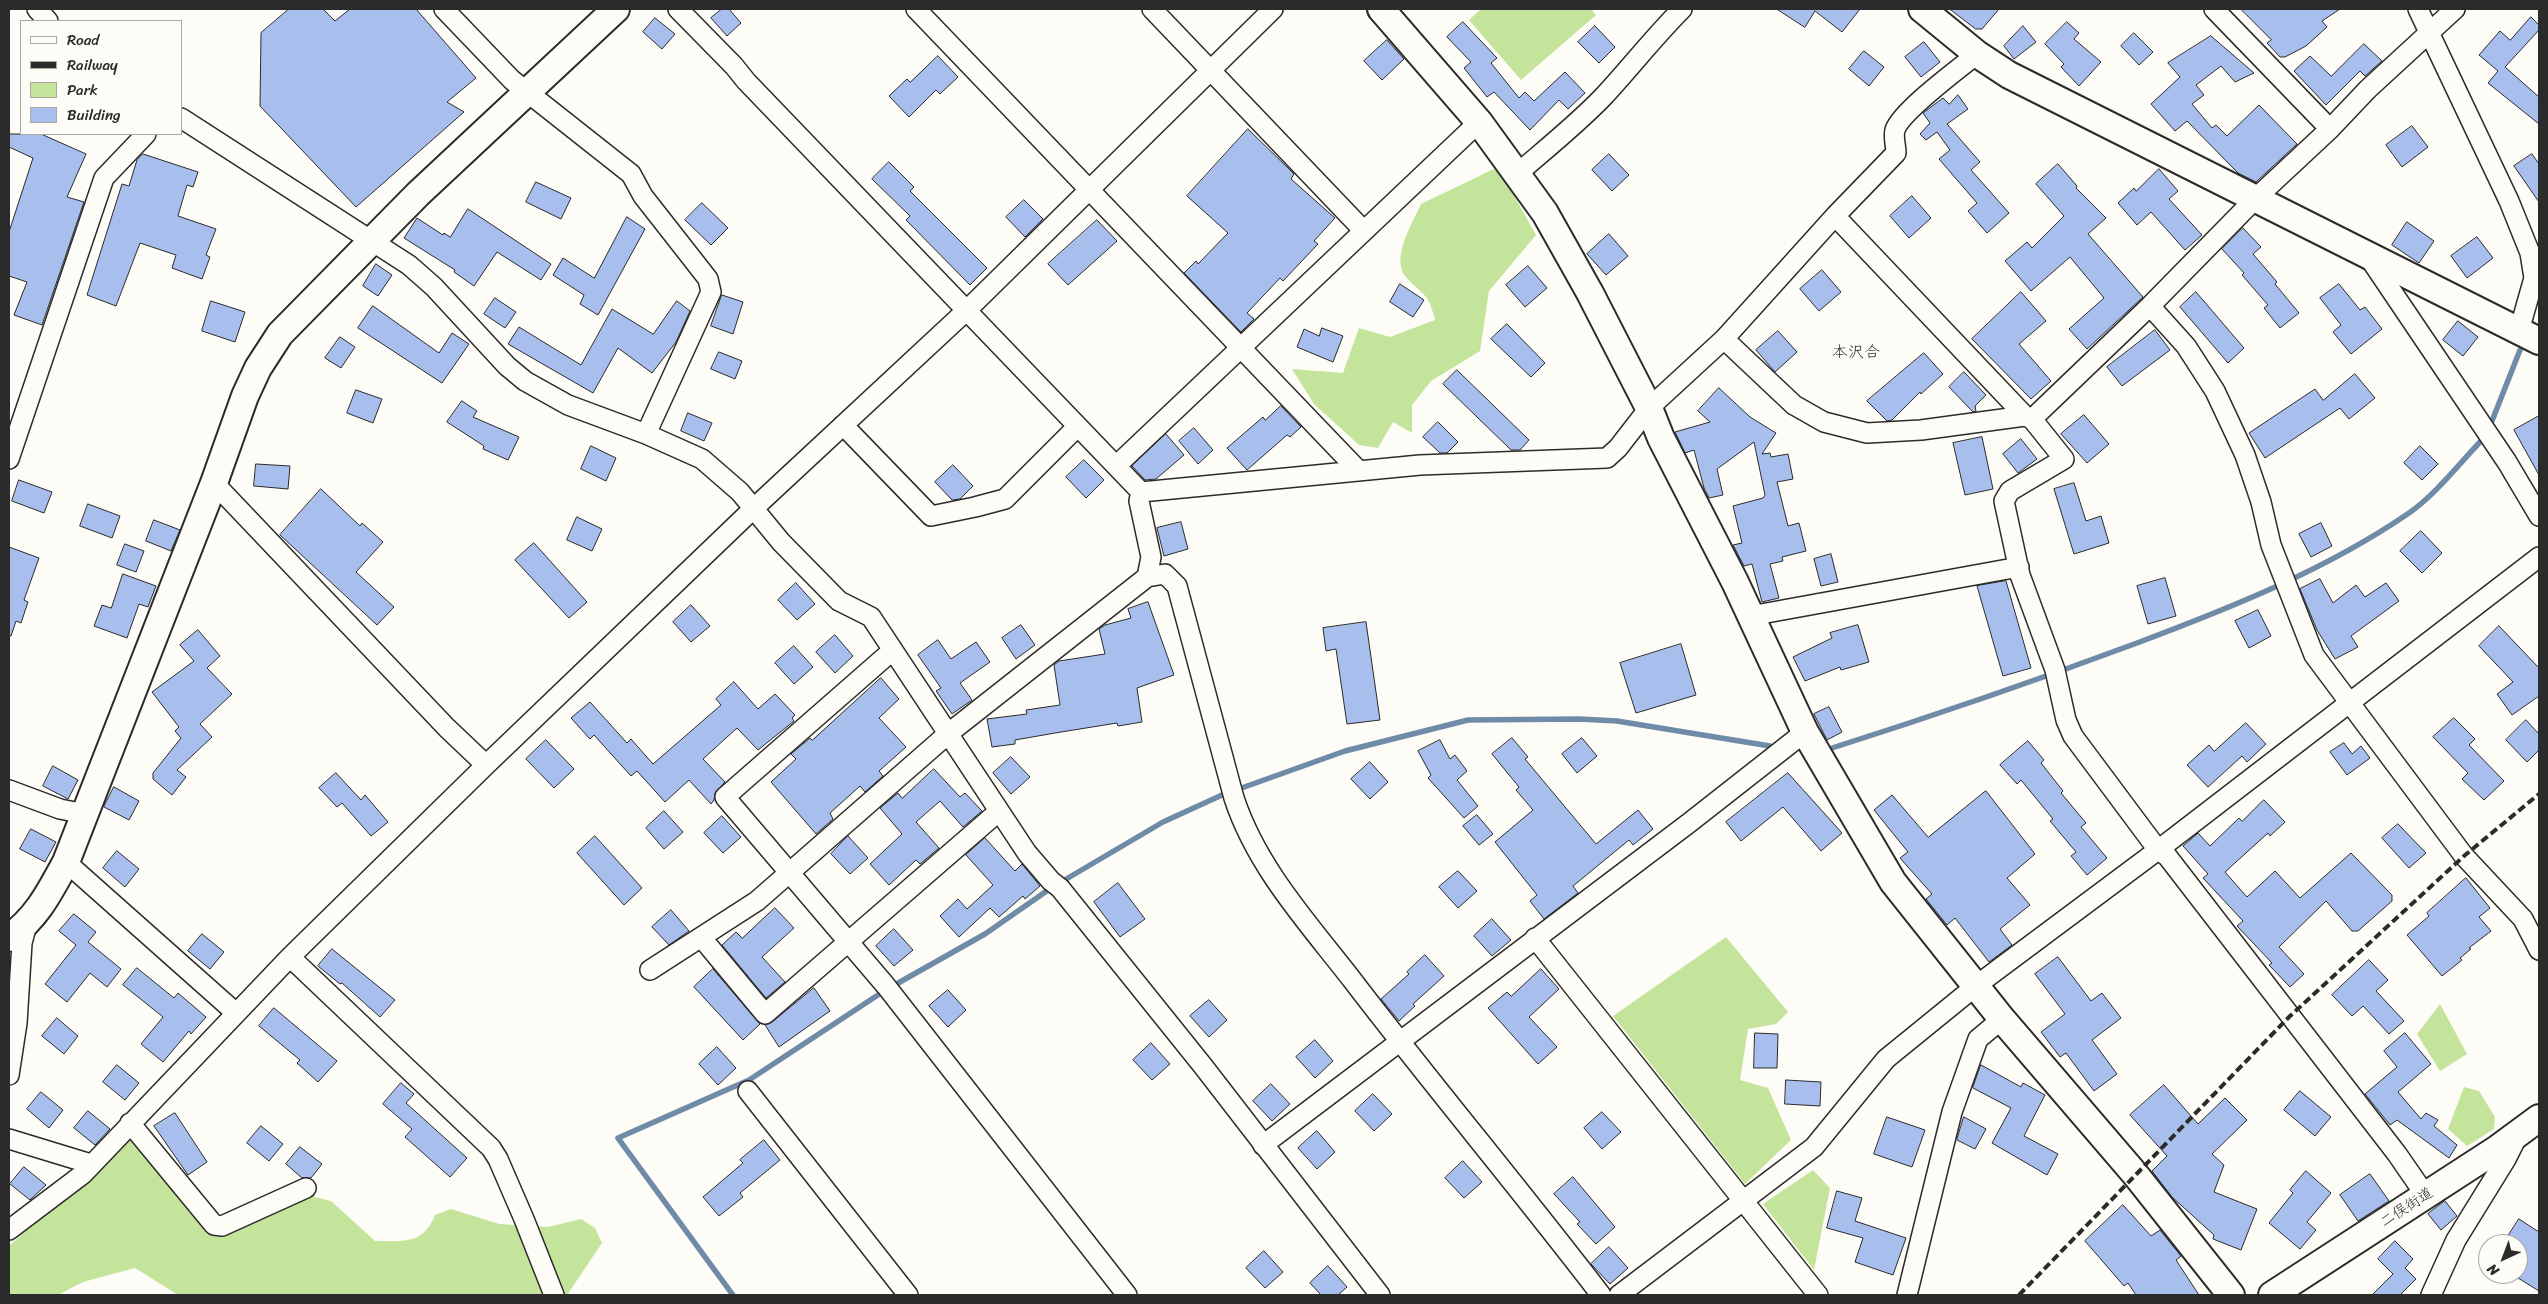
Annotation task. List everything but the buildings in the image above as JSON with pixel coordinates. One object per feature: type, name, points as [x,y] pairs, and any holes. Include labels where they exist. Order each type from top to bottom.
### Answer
[{"type":"street","points":[[37,9],[47,20]]},
{"type":"street","points":[[444,9],[512,80],[631,174],[643,196],[708,279],[711,292],[646,434]]},
{"type":"street","points":[[9,1074],[17,1023],[22,944],[18,931],[42,905],[66,862],[214,483],[245,396],[258,368],[280,334],[372,241],[496,119],[528,93],[616,9]]},
{"type":"street","points":[[678,9],[1140,492],[1139,501],[1151,558],[1147,577]]},
{"type":"street","points":[[916,9],[1358,470]]},
{"type":"street","points":[[1152,9],[1364,231]]},
{"type":"street","points":[[9,1230],[25,1216],[68,1186],[91,1164],[290,957],[486,764],[753,509],[967,310],[1273,9]]},
{"type":"street","points":[[1381,9],[1479,122],[1518,173],[1571,258],[1650,408],[1661,438],[1735,582],[1805,732],[1893,882],[2002,1018],[2135,1174],[2232,1295]]},
{"type":"street","points":[[1518,173],[1576,123],[1604,95],[1652,39],[1682,9]]},
{"type":"street","points":[[1922,9],[1977,54],[2009,75],[2529,336],[2534,278],[2530,253],[2509,201],[2430,30],[2418,9]]},
{"type":"street","points":[[2214,9],[2330,129]]},
{"type":"street","points":[[1724,339],[1794,405],[1824,422],[1867,433],[1921,430],[2028,418],[2150,306],[2256,198],[2330,129],[2368,89],[2430,30],[2455,9]]},
{"type":"street","points":[[1140,492],[1358,470],[1607,458],[1618,448],[1650,408],[1724,339],[1835,216],[1896,154],[1895,130],[1905,116],[1977,54]]},
{"type":"street","points":[[182,119],[409,265],[434,287],[506,366],[525,381],[568,405],[646,434],[702,459],[740,492],[781,542],[839,601],[871,617],[949,733],[998,812],[1203,1066],[1380,1295]]},
{"type":"street","points":[[1116,466],[1479,122]]},
{"type":"street","points":[[10,450],[104,178],[145,135]]},
{"type":"street","points":[[1835,216],[2064,458],[2010,491],[2004,501],[2019,567],[2056,674],[2066,720],[2074,736],[2158,850],[2167,856],[2397,1154],[2426,1196]]},
{"type":"street","points":[[2367,255],[2507,462],[2539,516]]},
{"type":"street","points":[[2150,306],[2186,346],[2215,391],[2245,455],[2261,502],[2271,545],[2314,654],[2349,704],[2464,856],[2524,919],[2539,950]]},
{"type":"street","points":[[842,426],[931,516],[975,508],[1005,499],[1077,427]]},
{"type":"street","points":[[214,483],[447,728],[486,764]]},
{"type":"street","points":[[1619,1295],[1814,1147],[1886,1059],[1976,985],[2158,850],[2539,557]]},
{"type":"street","points":[[1750,616],[2019,567]]},
{"type":"street","points":[[650,970],[757,900],[949,733],[1147,577],[1165,574],[1177,586],[1242,822],[1265,867],[1400,1043],[1601,1295]]},
{"type":"street","points":[[894,650],[725,797],[889,989],[1126,1295]]},
{"type":"street","points":[[1263,1145],[1400,1043],[1805,732]]},
{"type":"street","points":[[9,790],[60,809],[84,814]]},
{"type":"street","points":[[701,937],[765,1014],[998,812]]},
{"type":"street","points":[[66,862],[236,1013]]},
{"type":"street","points":[[1535,938],[1745,1200],[1818,1295]]},
{"type":"street","points":[[290,957],[490,1148],[498,1159],[554,1295]]},
{"type":"street","points":[[1908,1295],[1952,1112],[1978,1039],[2002,1018]]},
{"type":"street","points":[[748,1091],[908,1295]]},
{"type":"street","points":[[130,1123],[214,1225],[222,1226],[306,1188]]},
{"type":"street","points":[[2432,1295],[2456,1240],[2506,1159],[2529,1126]]},
{"type":"street","name":"二俣街道","points":[[2272,1295],[2426,1196],[2529,1126]]},
{"type":"street","points":[[9,1139],[91,1164]]},
{"type":"green space","points":[[1481,9],[1591,9],[1596,15],[1521,80],[1469,20]]},
{"type":"green space","points":[[1498,167],[1536,235],[1489,291],[1480,351],[1431,381],[1412,405],[1412,433],[1393,422],[1378,448],[1359,445],[1314,404],[1292,369],[1343,373],[1359,328],[1390,337],[1435,320],[1425,295],[1406,277],[1402,269],[1400,261],[1404,240],[1421,204]]},
{"type":"green space","points":[[1726,937],[1788,1012],[1776,1024],[1748,1029],[1740,1080],[1768,1088],[1791,1140],[1745,1184],[1613,1016]]},
{"type":"green space","points":[[2440,1004],[2467,1054],[2440,1071],[2417,1034]]},
{"type":"green space","points":[[2464,1087],[2479,1091],[2495,1117],[2494,1129],[2467,1146],[2448,1129]]},
{"type":"green space","points":[[129,1138],[208,1235],[222,1237],[311,1196],[331,1201],[375,1241],[403,1241],[411,1239],[424,1232],[435,1215],[451,1209],[499,1224],[548,1227],[581,1219],[595,1228],[602,1243],[567,1295],[178,1295],[135,1268],[83,1282],[58,1295],[9,1295],[9,1246],[44,1214],[68,1199]]},
{"type":"green space","points":[[1813,1170],[1830,1188],[1814,1270],[1763,1204]]},
{"type":"waterway","points":[[2492,421],[2520,350]]},
{"type":"waterway","points":[[1829,749],[1984,698],[2172,630],[2242,602],[2311,570],[2377,534],[2409,513],[2438,488],[2481,441]]},
{"type":"waterway","points":[[733,1295],[618,1138],[749,1080],[884,991],[985,934],[1051,888],[1163,822],[1222,795],[1345,751],[1468,720],[1579,719],[1617,721],[1770,746]]},
{"type":"railway","points":[[2019,1295],[2289,1017],[2464,856],[2539,794]]},
{"type":"district","name":"本沢合","points":[[1856,353]]}]
